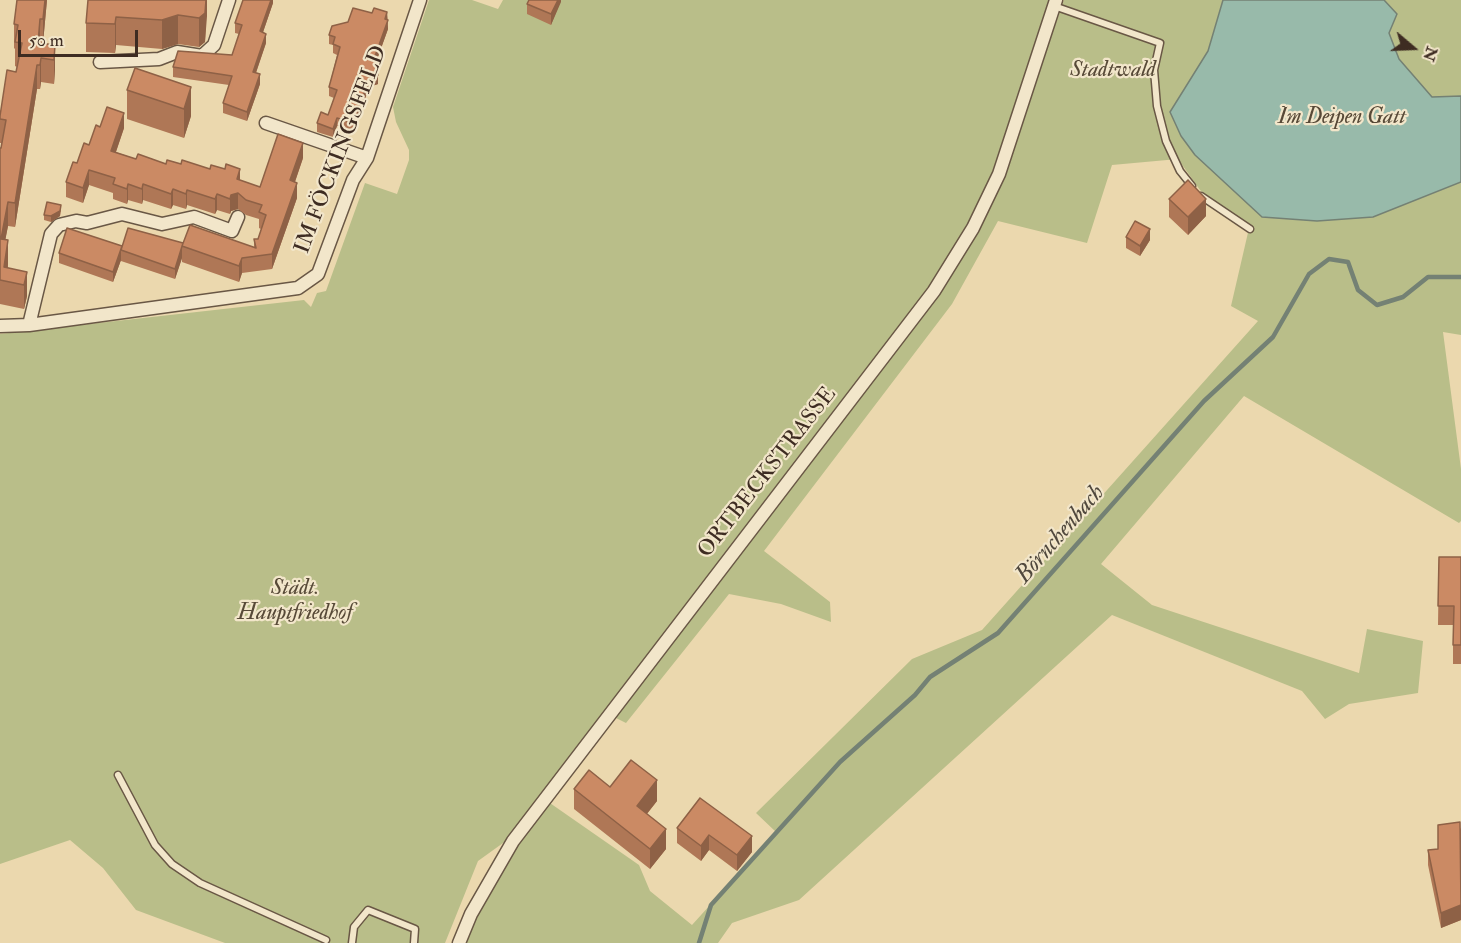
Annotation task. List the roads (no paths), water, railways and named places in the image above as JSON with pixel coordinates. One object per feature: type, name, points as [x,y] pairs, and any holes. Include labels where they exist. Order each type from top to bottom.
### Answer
[{"type":"street","points":[[100,62],[159,59],[177,52],[201,56],[214,45],[229,0]]},
{"type":"street","name":"IM FÖCKINGSFELD","points":[[0,326],[29,325],[298,288],[318,274],[353,180],[367,158],[420,0]]},
{"type":"street","name":"ORTBECKSTRASSE","points":[[459,943],[471,914],[519,832],[934,291],[973,228],[999,174],[1055,3]]},
{"type":"street","points":[[266,123],[367,158]]},
{"type":"street","points":[[29,325],[51,234],[59,225],[76,221],[87,223],[122,214],[162,224],[194,217],[232,231],[238,217]]},
{"type":"lane","points":[[1055,3],[1160,43],[1154,70],[1157,106],[1166,141],[1180,171],[1197,193],[1250,229]]},
{"type":"lane","points":[[118,775],[154,845],[172,864],[200,883],[326,940]]},
{"type":"lane","points":[[352,943],[354,927],[368,910],[415,929],[414,943]]},
{"type":"waterway","name":"Börnchenbach","points":[[699,943],[711,905],[840,762],[915,695],[930,677],[998,633],[1204,401],[1273,337],[1309,274],[1329,259],[1348,262],[1358,290],[1377,305],[1403,297],[1428,277],[1461,277]]},
{"type":"park label","name":"Stadtwald","points":[[1113,71]]},
{"type":"park label","name":"Im Deipen Gatt","points":[[1342,118]]},
{"type":"park label","name":"Städt. Hauptfriedhof","points":[[295,602]]}]
